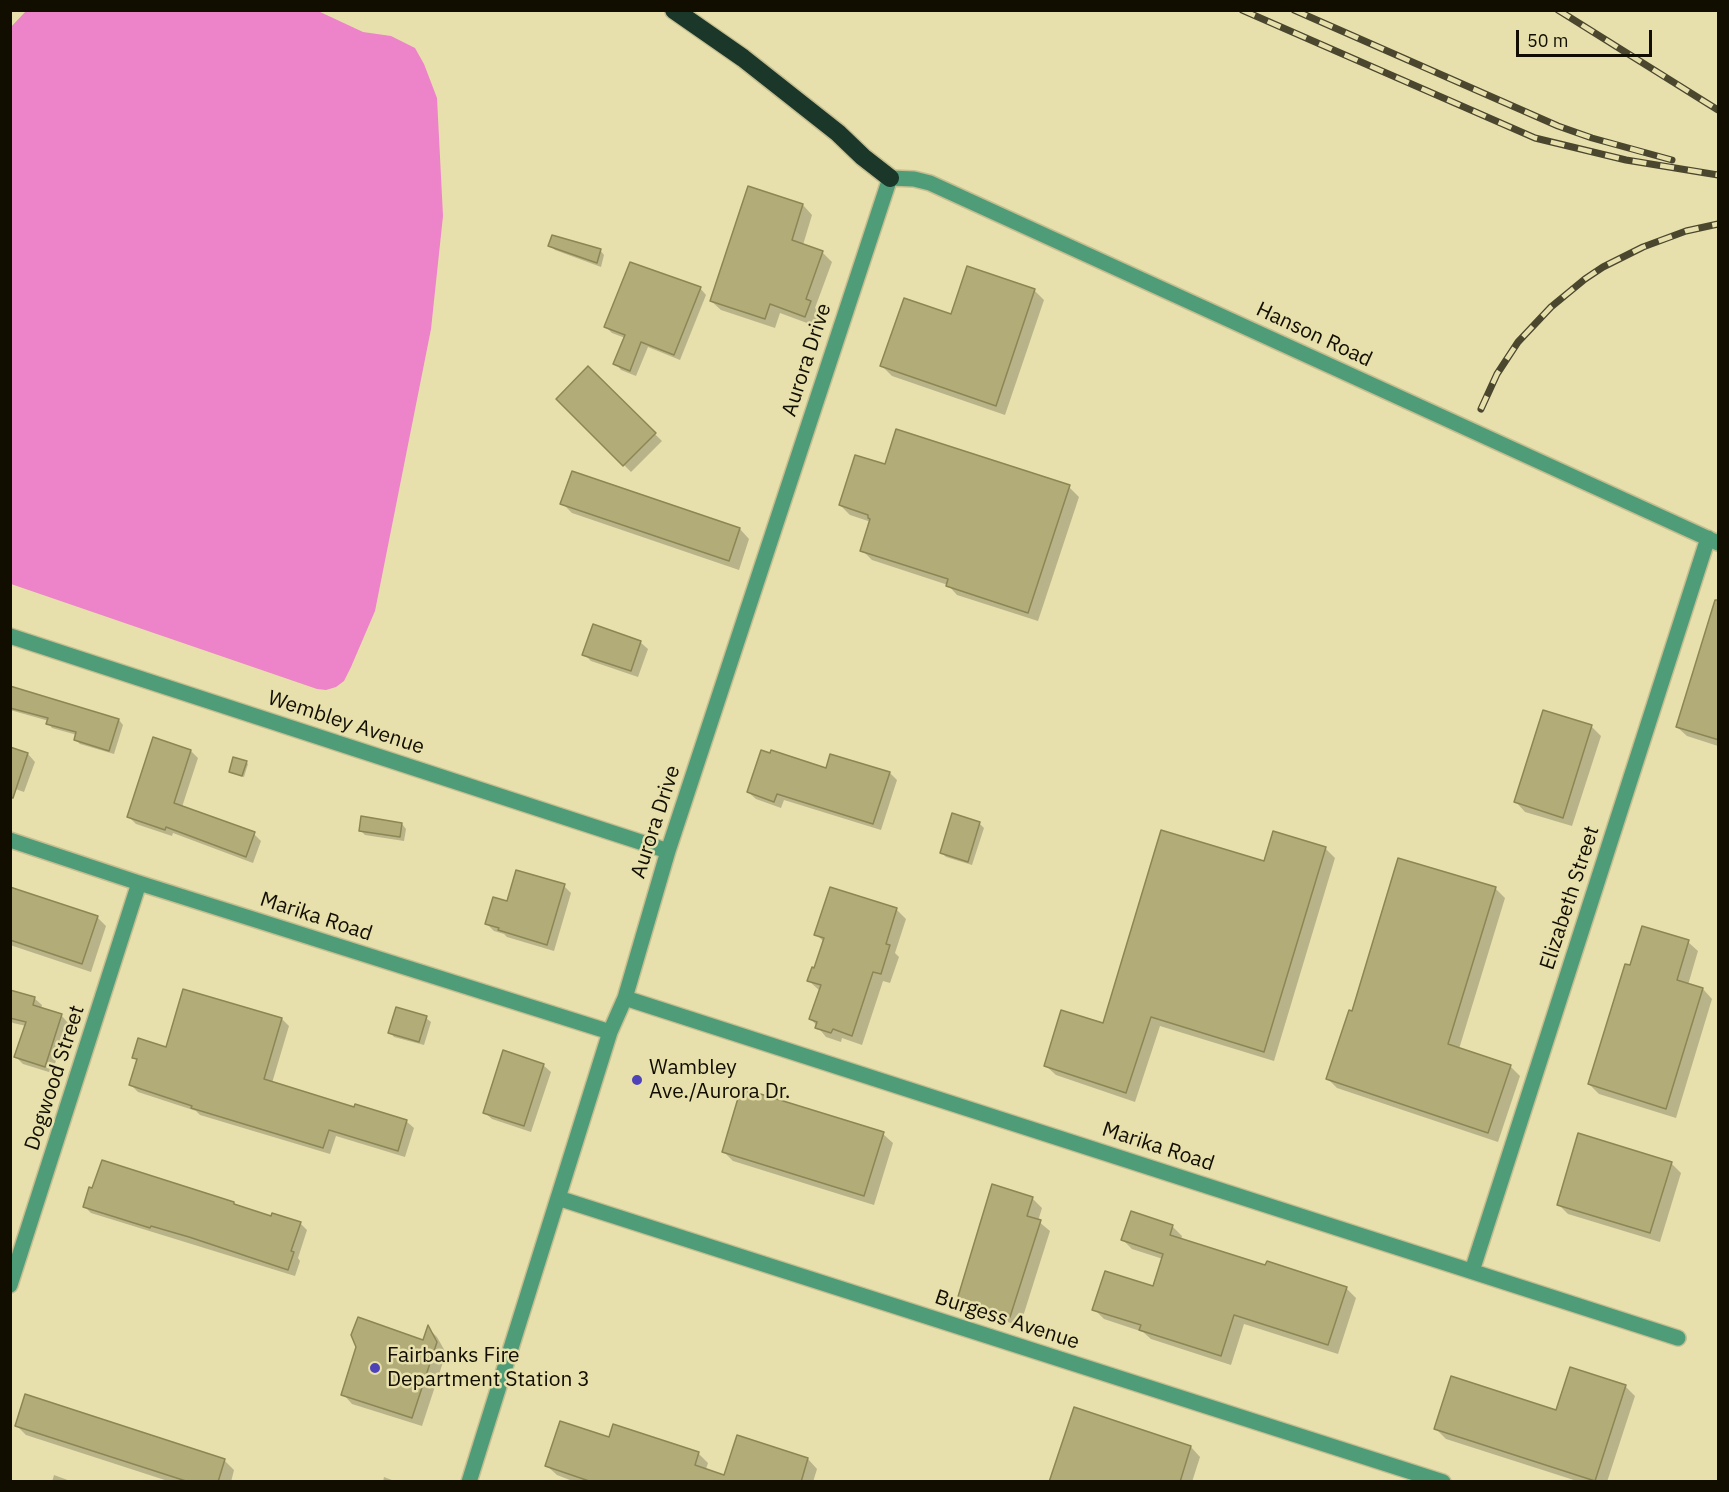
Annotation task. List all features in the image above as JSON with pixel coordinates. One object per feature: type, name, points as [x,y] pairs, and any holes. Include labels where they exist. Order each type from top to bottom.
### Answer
[{"type":"highway","points":[[674,10],[743,58],[838,133],[890,178]]},
{"type":"street","name":"Hanson Road","points":[[890,178],[914,179],[930,183],[1713,540]]},
{"type":"street","name":"Aurora Drive","points":[[469,1482],[610,1032],[625,998],[668,850],[890,178]]},
{"type":"street","name":"Elizabeth Street","points":[[1472,1270],[1713,540]]},
{"type":"street","name":"Wembley Avenue","points":[[10,636],[668,850]]},
{"type":"street","name":"Marika Road","points":[[10,840],[139,884],[610,1032]]},
{"type":"street","name":"Dogwood Street","points":[[10,1285],[139,884]]},
{"type":"street","name":"Marika Road","points":[[625,998],[1678,1338]]},
{"type":"street","name":"Burgess Avenue","points":[[558,1198],[1443,1482]]},
{"type":"shaded area","points":[[26,11],[318,11],[363,32],[391,36],[415,48],[424,64],[437,98],[443,216],[431,329],[375,611],[344,681],[336,687],[326,690],[317,689],[11,584],[10,28]]},
{"type":"building","points":[[748,186],[803,204],[792,240],[823,251],[806,299],[811,301],[805,317],[770,304],[765,319],[710,301]]},
{"type":"building","points":[[552,235],[601,249],[597,263],[548,246]]},
{"type":"building","points":[[630,262],[701,287],[674,355],[641,342],[630,371],[613,364],[625,335],[604,327]]},
{"type":"building","points":[[967,266],[1035,289],[996,406],[880,366],[904,298],[951,314]]},
{"type":"building","points":[[588,366],[656,433],[623,466],[556,399]]},
{"type":"building","points":[[896,429],[1070,485],[1028,613],[946,586],[948,579],[860,551],[870,519],[868,515],[839,505],[855,455],[885,464]]},
{"type":"building","points":[[572,471],[740,528],[729,561],[560,504]]},
{"type":"building","points":[[1715,600],[1719,600],[1719,740],[1676,727]]},
{"type":"building","points":[[593,624],[641,641],[631,671],[582,655]]},
{"type":"building","points":[[10,686],[119,719],[109,751],[74,740],[76,732],[46,724],[48,718],[10,708]]},
{"type":"building","points":[[1543,710],[1592,725],[1563,818],[1514,802]]},
{"type":"building","points":[[153,737],[191,750],[174,803],[255,832],[246,857],[166,827],[165,830],[127,817]]},
{"type":"building","points":[[10,747],[28,753],[13,798],[10,798]]},
{"type":"building","points":[[761,750],[770,753],[771,750],[826,768],[830,754],[890,772],[873,824],[777,794],[774,802],[747,792]]},
{"type":"building","points":[[233,757],[247,761],[242,776],[229,772]]},
{"type":"building","points":[[952,813],[980,822],[968,862],[940,853]]},
{"type":"building","points":[[361,816],[402,823],[400,837],[359,831]]},
{"type":"building","points":[[1161,830],[1264,861],[1273,831],[1326,847],[1264,1052],[1151,1017],[1126,1093],[1044,1066],[1061,1010],[1103,1023]]},
{"type":"building","points":[[1398,858],[1496,887],[1448,1044],[1511,1065],[1488,1133],[1326,1079],[1349,1010],[1352,1011]]},
{"type":"building","points":[[516,870],[565,884],[547,945],[485,924],[493,897],[507,901]]},
{"type":"building","points":[[10,887],[98,916],[82,964],[10,940]]},
{"type":"building","points":[[830,887],[897,908],[886,944],[890,945],[881,974],[873,972],[852,1036],[833,1029],[831,1033],[815,1028],[817,1022],[809,1019],[821,985],[807,981],[824,938],[814,935]]},
{"type":"building","points":[[1642,926],[1689,940],[1677,980],[1703,988],[1666,1109],[1588,1084],[1625,964],[1630,965]]},
{"type":"building","points":[[183,989],[282,1018],[264,1079],[354,1107],[355,1104],[407,1120],[398,1151],[329,1130],[323,1148],[191,1108],[192,1106],[129,1085],[137,1059],[132,1058],[138,1038],[166,1047]]},
{"type":"building","points":[[10,990],[35,997],[33,1005],[62,1014],[45,1067],[14,1057],[26,1022],[10,1018]]},
{"type":"building","points":[[396,1007],[427,1016],[419,1042],[388,1033]]},
{"type":"building","points":[[503,1050],[544,1064],[524,1126],[483,1113]]},
{"type":"building","points":[[741,1088],[884,1132],[864,1196],[722,1152]]},
{"type":"building","points":[[1578,1133],[1672,1162],[1650,1233],[1557,1205]]},
{"type":"building","points":[[102,1160],[271,1216],[272,1213],[301,1222],[291,1251],[294,1252],[288,1270],[189,1237],[151,1226],[150,1228],[83,1207],[89,1187],[92,1188]]},
{"type":"building","points":[[992,1184],[1033,1197],[1027,1216],[1041,1220],[1010,1317],[957,1300]]},
{"type":"building","points":[[1131,1211],[1173,1225],[1170,1235],[1265,1265],[1267,1261],[1347,1287],[1328,1345],[1234,1315],[1221,1356],[1139,1330],[1141,1325],[1092,1310],[1105,1271],[1153,1286],[1163,1254],[1121,1240]]},
{"type":"building","points":[[358,1317],[423,1340],[428,1325],[437,1342],[412,1418],[341,1395],[356,1347],[351,1335]]},
{"type":"building","points":[[1570,1367],[1626,1385],[1595,1481],[1434,1429],[1451,1376],[1556,1410]]},
{"type":"building","points":[[25,1394],[225,1459],[218,1482],[189,1482],[15,1426]]},
{"type":"building","points":[[1074,1407],[1191,1446],[1180,1482],[1049,1482]]},
{"type":"building","points":[[560,1421],[609,1437],[613,1424],[699,1452],[695,1465],[724,1475],[737,1435],[808,1458],[801,1482],[592,1482],[545,1466]]},
{"type":"railway","points":[[1242,10],[1535,138],[1626,160],[1718,175]]},
{"type":"railway","points":[[1294,10],[1558,126],[1672,160]]},
{"type":"railway","points":[[1558,10],[1718,110]]},
{"type":"railway","points":[[1481,409],[1497,374],[1518,342],[1551,307],[1585,279],[1603,267],[1643,247],[1686,231],[1718,224]]},
{"type":"place","name":"Wambley Ave./Aurora Dr.","points":[[637,1080]]},
{"type":"place","name":"Fairbanks Fire Department Station 3","points":[[375,1368]]}]
